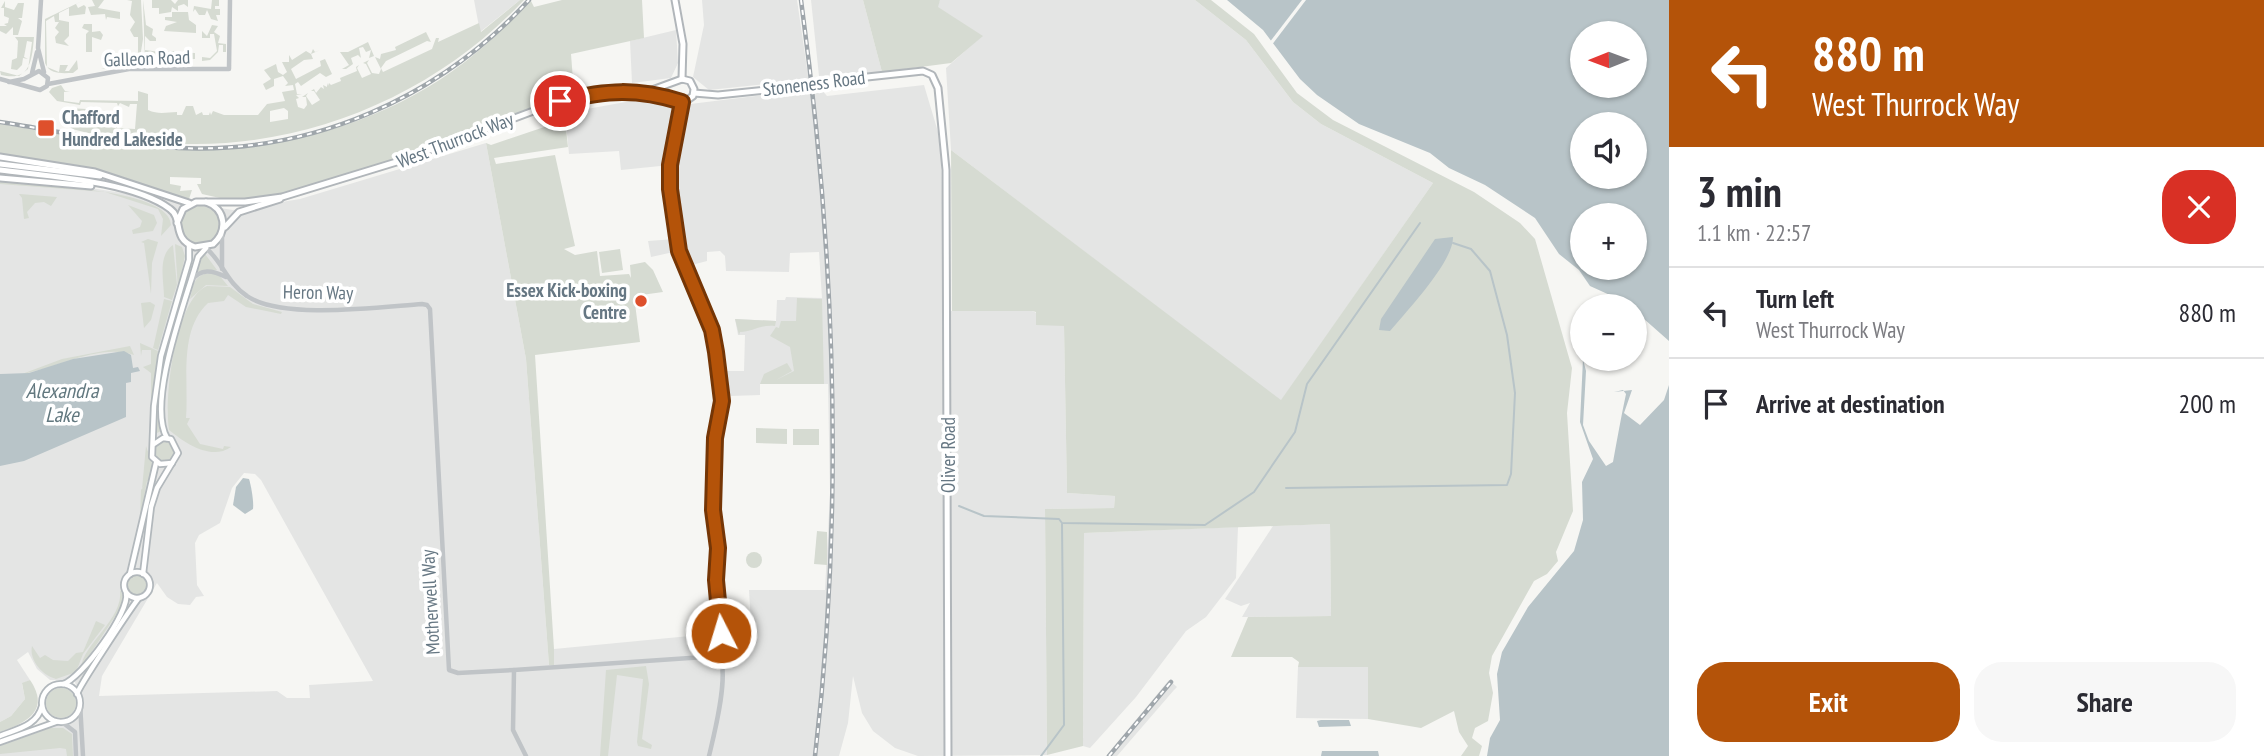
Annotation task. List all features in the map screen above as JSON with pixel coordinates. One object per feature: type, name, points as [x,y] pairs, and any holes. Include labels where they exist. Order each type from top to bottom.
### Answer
[{"type":"main road","points":[[675,0],[683,44],[682,79]]},
{"type":"main road","name":"Stoneness Road","points":[[694,93],[718,95],[920,71],[932,75]]},
{"type":"main road","name":"Oliver Road","points":[[932,75],[938,88],[946,155],[948,756]]},
{"type":"main road","points":[[682,79],[692,83],[694,93],[689,100],[682,102],[674,98],[673,84],[682,79]]},
{"type":"main road","name":"West Thurrock Way","points":[[222,232],[234,215],[282,197],[403,160],[540,107],[595,94],[673,84]]},
{"type":"main road","name":"West Thurrock Way","points":[[628,91],[674,98]]},
{"type":"main road","points":[[0,157],[55,164],[139,184],[177,202],[203,202],[219,210],[223,220],[222,232],[198,257],[165,376],[161,422],[167,438],[178,449],[177,457],[158,488],[151,507],[144,573],[150,587],[147,594],[138,598],[80,685],[77,694],[80,703],[74,716],[0,742]]},
{"type":"main road","points":[[0,164],[107,187],[158,202],[172,210],[181,237],[189,245],[206,248]]},
{"type":"main road","points":[[0,170],[110,177]]},
{"type":"main road","points":[[0,178],[107,187]]},
{"type":"main road","name":"West Thurrock Way","points":[[203,202],[245,202],[282,197]]},
{"type":"main road","points":[[177,223],[183,209],[191,203]]},
{"type":"main road","points":[[0,736],[30,724],[40,713],[47,691],[78,676],[126,603],[124,582],[136,558],[145,502],[156,471],[156,462],[151,453],[154,444],[159,366],[189,260],[189,245]]},
{"type":"main road","points":[[154,444],[167,438]]},
{"type":"main road","points":[[156,462],[164,465],[172,463]]},
{"type":"main road","points":[[130,574],[144,573]]},
{"type":"main road","points":[[126,593],[138,598]]},
{"type":"main road","points":[[62,684],[77,694]]},
{"type":"main road","points":[[42,705],[47,715],[59,722]]},
{"type":"street","points":[[0,79],[32,87],[41,0]]},
{"type":"street","name":"Galleon Road","points":[[32,87],[40,90],[48,84],[66,79],[129,69],[229,69],[230,0]]},
{"type":"street","points":[[38,48],[48,84]]},
{"type":"street","points":[[9,82],[45,73]]},
{"type":"street","name":"Galleon Road","points":[[45,73],[66,79]]},
{"type":"street","points":[[682,102],[670,165],[673,218],[681,259],[713,334],[722,401],[715,438],[713,494],[713,527],[718,548],[719,656],[722,661],[722,677],[709,756]]},
{"type":"street","points":[[222,232],[222,270]]},
{"type":"street","name":"Heron Way","points":[[206,248],[227,277],[253,300],[283,307],[316,310],[427,305]]},
{"type":"street","points":[[191,282],[196,275],[210,270],[227,277]]},
{"type":"street","name":"Motherwell Way","points":[[427,305],[430,312],[449,670],[458,673],[719,656]]},
{"type":"street","points":[[514,670],[513,730],[526,756]]},
{"type":"street","points":[[80,703],[83,756]]},
{"type":"street","points":[[59,722],[75,733],[76,756]]},
{"type":"shaded area","points":[[84,0],[76,4],[78,8],[84,5],[86,7],[85,14],[69,16],[69,8],[59,13],[59,20],[69,22],[69,36],[64,41],[69,46],[56,43],[55,37],[59,32],[55,28],[59,22],[55,22],[54,16],[46,21],[47,67],[45,19]]},
{"type":"shaded area","points":[[92,0],[104,0],[98,8],[120,12],[120,19],[107,17],[106,20],[105,14],[91,15],[88,7],[95,6]]},
{"type":"shaded area","points":[[127,0],[141,0],[143,39],[139,64],[101,69],[111,66],[111,60],[106,57],[113,57],[113,54],[130,54],[131,57],[117,58],[118,64],[132,64],[138,58],[138,37],[134,37],[130,30],[135,22],[130,15],[132,1]]},
{"type":"shaded area","points":[[143,0],[146,25],[153,29],[152,35],[156,38],[156,41],[150,41],[145,36],[145,50],[160,52],[160,58],[156,55],[155,63],[154,57],[145,56],[145,64]]},
{"type":"shaded area","points":[[152,0],[171,0],[175,4],[178,0],[188,0],[188,7],[184,4],[178,6],[178,11],[172,7],[171,12],[159,14],[159,8],[152,8]]},
{"type":"shaded area","points":[[212,0],[219,0],[219,6],[215,6],[215,9],[220,9],[220,15],[216,15],[218,21],[211,19],[207,10],[205,15],[199,15],[195,9],[193,12],[194,6],[211,9]]},
{"type":"shaded area","points":[[474,0],[520,0],[480,32]]},
{"type":"shaded area","points":[[520,0],[524,0],[454,61],[414,86],[372,107],[283,135],[236,142],[189,144],[151,142],[88,133],[72,129],[67,123],[68,108],[86,109],[86,125],[95,124],[96,110],[93,109],[100,109],[97,126],[116,128],[116,120],[113,119],[116,113],[113,110],[120,110],[117,128],[135,129],[137,104],[130,104],[129,107],[120,103],[118,106],[117,103],[81,102],[80,105],[57,101],[49,92],[61,85],[65,91],[70,91],[64,92],[64,101],[79,103],[80,100],[138,101],[138,91],[148,94],[148,110],[156,112],[177,112],[177,115],[182,115],[186,106],[193,106],[196,115],[202,112],[203,115],[209,115],[210,112],[211,115],[213,111],[224,115],[258,115],[267,104],[285,101],[282,92],[294,90],[293,85],[285,86],[288,83],[283,76],[274,79],[274,86],[266,90],[263,84],[271,79],[264,70],[276,64],[278,72],[283,75],[287,72],[282,62],[289,62],[289,55],[292,60],[306,51],[313,59],[304,60],[291,69],[296,79],[321,66],[320,61],[325,59],[332,74],[326,77],[320,73],[301,86],[298,82],[295,84],[297,94],[302,94],[296,95],[299,98],[296,99],[298,107],[304,109],[307,105],[306,97],[302,97],[308,93],[306,96],[312,105],[320,100],[314,91],[311,91],[314,89],[316,93],[321,87],[324,89],[323,85],[327,87],[327,83],[328,86],[329,83],[331,85],[341,81],[340,78],[357,71],[356,67],[359,65],[357,68],[362,78],[371,74],[363,63],[369,60],[367,63],[372,73],[379,74],[381,69],[375,57],[380,59],[381,54],[396,50],[395,47],[426,32],[431,42],[427,41],[386,61],[381,68],[383,72],[432,49],[436,38],[439,38],[438,42],[479,23],[481,32]],"holes":[[[284,108],[288,111],[288,119],[270,122],[270,111]]]},
{"type":"shaded area","points":[[562,0],[642,0],[644,38],[571,54],[574,93],[378,165],[280,195],[253,201],[233,201],[202,194],[197,184],[201,184],[201,178],[170,177],[170,184],[181,186],[180,191],[192,190],[189,199],[83,166],[0,154],[0,124],[115,144],[185,150],[263,145],[340,127],[377,113],[446,76],[477,52],[531,1],[534,7]]},
{"type":"shaded area","points":[[702,0],[797,0],[810,89],[820,88],[827,96],[924,85],[938,132],[941,160],[945,311],[1032,311],[1064,325],[1067,493],[1115,496],[1114,508],[1045,509],[1047,755],[918,756],[895,748],[873,731],[862,713],[853,676],[848,723],[839,756],[0,756],[0,744],[54,724],[69,723],[80,713],[82,701],[73,677],[50,680],[37,669],[28,652],[17,660],[30,680],[22,684],[25,699],[11,716],[0,722],[0,174],[233,210],[300,199],[486,143],[526,359],[549,665],[554,665],[554,649],[721,633],[721,647],[747,646],[751,624],[749,590],[825,590],[830,493],[828,384],[760,384],[760,395],[731,396],[726,391],[724,371],[744,371],[745,335],[738,335],[735,319],[776,321],[777,300],[785,300],[786,297],[822,298],[819,252],[790,253],[789,272],[726,271],[725,256],[720,251],[707,252],[707,261],[684,267],[678,251],[651,257],[648,241],[676,239],[670,165],[621,170],[619,151],[569,154],[565,113],[642,99],[664,99],[682,105],[804,90],[803,80],[709,90],[693,77],[704,25]],"holes":[[[244,473],[255,474],[261,480],[373,681],[309,685],[310,698],[287,698],[277,691],[99,696],[102,676],[157,583],[167,597],[178,604],[190,605],[196,597],[204,596],[197,585],[195,543],[199,535],[220,523],[232,488]]]},
{"type":"shaded area","points":[[811,0],[863,0],[882,72],[819,76]]},
{"type":"shaded area","points":[[863,0],[940,0],[938,7],[983,36],[951,63],[882,72]]},
{"type":"shaded area","points":[[940,0],[1195,0],[1246,40],[1293,102],[1321,124],[1433,183],[1281,401],[951,150],[946,68],[982,36],[937,7]]},
{"type":"shaded area","points":[[1195,0],[1211,0],[1254,34],[1297,93],[1333,120],[1474,192],[1520,223],[1535,239],[1572,371],[1567,413],[1573,511],[1556,552],[1558,561],[1547,574],[1534,581],[1492,656],[1489,673],[1493,693],[1488,721],[1475,728],[1472,738],[1482,746],[1479,756],[1461,756],[1468,746],[1459,732],[1454,711],[1421,728],[1368,719],[1368,667],[1298,667],[1299,662],[1292,657],[1231,657],[1248,617],[1331,616],[1330,524],[1084,533],[1083,746],[1047,755],[1045,509],[1114,508],[1115,496],[1067,493],[1064,326],[1036,325],[1036,312],[1032,311],[952,311],[951,150],[1281,400],[1433,183],[1321,124],[1293,102],[1246,40]]},
{"type":"shaded area","points":[[5,1],[5,7],[14,10],[18,3],[24,3],[22,18],[18,18],[22,21],[18,35],[13,35],[13,27],[6,34],[0,31],[0,26],[7,26],[4,24],[8,23],[9,18],[4,16],[4,8],[1,8]]},
{"type":"shaded area","points":[[172,12],[188,12],[189,20],[196,25],[196,33],[164,31],[166,26],[177,22],[165,20],[165,17],[172,17]]},
{"type":"shaded area","points":[[84,24],[92,24],[92,32],[100,31],[103,35],[101,40],[92,37],[92,52],[86,52],[86,34],[89,31],[82,28]]},
{"type":"shaded area","points":[[212,25],[218,26],[214,32],[220,36],[218,43],[226,44],[226,52],[223,52],[223,45],[219,45],[218,52],[210,60],[202,61],[202,57],[210,58],[217,51],[214,34],[210,34],[210,38],[202,38],[202,31],[207,36]]},
{"type":"shaded area","points":[[676,30],[678,63],[671,78],[632,83],[630,41]]},
{"type":"shaded area","points":[[15,37],[34,37],[29,66],[32,42],[27,41],[24,57],[28,59],[23,58],[22,65],[17,70],[11,69],[12,60],[17,58],[18,41]]},
{"type":"shaded area","points":[[368,42],[374,56],[369,58],[371,50],[366,52],[363,47],[359,48],[361,58],[358,55],[351,58],[353,64],[342,69],[349,65],[340,52],[348,52]]},
{"type":"shaded area","points":[[166,51],[174,51],[175,55],[177,52],[195,53],[195,59],[174,60],[172,56],[165,58]]},
{"type":"shaded area","points":[[77,60],[78,69],[73,73],[61,73],[48,67],[59,72],[60,65],[68,65],[65,71],[69,71]]},
{"type":"shaded area","points":[[0,71],[17,76],[1,75]]},
{"type":"shaded area","points":[[565,120],[568,147],[494,158],[496,164],[555,155],[575,246],[564,249],[575,255],[597,251],[600,276],[629,274],[631,278],[630,265],[645,262],[653,270],[663,292],[634,296],[640,342],[535,355],[554,649],[554,665],[549,665],[526,359],[486,143],[491,145]]},
{"type":"shaded area","points":[[0,181],[67,187],[103,192],[0,184]]},
{"type":"shaded area","points":[[106,192],[148,203],[165,212],[171,225],[161,236],[163,219],[158,209]]},
{"type":"shaded area","points":[[19,194],[57,197],[51,206],[44,202],[35,203],[27,212],[29,218],[24,219],[22,198]]},
{"type":"shaded area","points":[[128,205],[154,215],[157,223],[153,231],[133,234],[132,230],[140,227],[142,221]]},
{"type":"shaded area","points":[[200,206],[214,211],[219,225],[214,239],[200,244],[186,239],[181,225],[186,211]]},
{"type":"shaded area","points":[[148,239],[158,242],[152,263],[151,294],[144,243],[141,242]]},
{"type":"shaded area","points":[[175,244],[182,247],[185,256],[178,289]]},
{"type":"shaded area","points":[[173,245],[177,285],[172,300],[164,297],[162,269],[165,256]]},
{"type":"shaded area","points":[[620,249],[623,270],[602,273],[599,252]]},
{"type":"shaded area","points":[[205,254],[217,270],[196,272],[200,257]]},
{"type":"shaded area","points":[[211,273],[219,275],[228,286],[206,285],[190,299],[198,278]]},
{"type":"shaded area","points":[[207,286],[230,287],[253,304],[282,312],[281,314],[246,307],[228,295],[224,301],[208,303],[192,328],[187,358],[186,418],[190,418],[187,424],[200,444],[223,449],[224,446],[231,447],[215,452],[198,449],[175,435],[169,430],[168,415],[170,374],[180,329],[196,295]]},
{"type":"shaded area","points":[[797,298],[822,299],[824,384],[760,384],[764,374],[787,363],[792,371],[776,380],[794,371],[790,347],[770,336],[776,327],[779,328],[781,321],[796,321]]},
{"type":"shaded area","points":[[164,299],[172,301],[158,350],[153,348]]},
{"type":"shaded area","points":[[150,302],[155,305],[151,320],[144,328],[141,303]]},
{"type":"shaded area","points":[[178,304],[163,372],[159,403],[161,431],[157,433],[158,400],[163,368]]},
{"type":"shaded area","points":[[735,319],[776,321],[775,326],[740,332],[739,335]]},
{"type":"shaded area","points":[[140,343],[158,351],[151,406],[151,373],[143,367],[151,364],[151,350],[142,350],[141,356]]},
{"type":"shaded area","points":[[130,346],[134,355],[121,352],[93,354],[22,374],[62,359]]},
{"type":"shaded area","points":[[756,428],[787,429],[787,444],[756,443]]},
{"type":"shaded area","points":[[793,429],[819,429],[819,445],[793,445]]},
{"type":"shaded area","points":[[165,441],[172,444],[175,451],[172,458],[165,461],[158,458],[155,451],[158,444]]},
{"type":"shaded area","points":[[146,446],[154,469],[147,481],[140,518]]},
{"type":"shaded area","points":[[1330,524],[1331,616],[1242,617],[1250,603],[1241,606],[1225,599],[1273,526]]},
{"type":"shaded area","points":[[1238,527],[1236,578],[1206,617],[1186,631],[1136,697],[1090,748],[1083,746],[1084,533]]},
{"type":"shaded area","points":[[817,531],[827,532],[827,565],[814,564]]},
{"type":"shaded area","points":[[754,552],[760,554],[760,566],[754,568],[748,566],[746,560],[748,554]]},
{"type":"shaded area","points":[[137,575],[144,578],[147,585],[144,592],[137,595],[130,592],[127,585],[130,578]]},
{"type":"shaded area","points":[[120,590],[124,597],[122,606],[81,668],[88,650],[116,611]]},
{"type":"shaded area","points":[[96,621],[105,625],[83,654],[76,672],[56,679],[38,666],[32,646],[40,658],[45,655],[53,660],[68,661],[76,653],[83,652]]},
{"type":"shaded area","points":[[646,666],[649,684],[642,739],[652,745],[651,749],[638,746],[637,742],[643,679],[617,675],[608,756],[600,756],[606,670]]},
{"type":"shaded area","points":[[1298,667],[1369,667],[1368,719],[1296,718]]},
{"type":"shaded area","points":[[30,680],[36,691],[37,708],[26,720],[0,732],[0,722],[11,716],[25,699],[22,683]]},
{"type":"shaded area","points":[[1169,680],[1177,687],[1117,756],[1106,756]]},
{"type":"shaded area","points":[[61,688],[72,692],[76,703],[72,714],[61,718],[50,714],[46,703],[50,692]]},
{"type":"shaded area","points":[[50,728],[63,728],[72,734],[73,756],[67,756],[66,749],[60,748],[0,754],[0,746]]},
{"type":"water","points":[[1227,0],[1669,0],[1669,341],[1647,322],[1647,294],[1608,294],[1590,286],[1586,280],[1647,280],[1647,203],[1570,203],[1570,263],[1559,254],[1535,218],[1485,185],[1449,168],[1430,153],[1359,124],[1317,95],[1300,79],[1263,30]]},
{"type":"water","points":[[1453,237],[1446,259],[1428,286],[1390,331],[1379,330],[1381,319],[1435,239]]},
{"type":"water","name":"Alexandra Lake","points":[[124,351],[131,355],[133,368],[138,367],[140,371],[131,373],[131,382],[126,383],[126,417],[24,461],[0,466],[0,374],[29,373],[73,359]]},
{"type":"water","points":[[1582,371],[1586,371],[1583,425],[1589,441],[1606,466],[1613,462],[1626,394],[1624,391],[1632,390],[1624,413],[1640,425],[1664,400],[1669,385],[1669,756],[1487,756],[1490,738],[1500,720],[1497,674],[1502,652],[1528,607],[1574,551],[1583,520],[1582,482],[1593,459],[1580,422]]},
{"type":"water","points":[[243,478],[249,479],[253,502],[253,509],[245,514],[233,505],[236,487]]},
{"type":"water","points":[[1349,720],[1351,726],[1319,727],[1317,721]]},
{"type":"water","points":[[1322,751],[1378,751],[1379,756],[1321,756]]},
{"type":"pier","points":[[1302,0],[1306,0],[1271,46],[1269,43]]},
{"type":"waterway","points":[[959,506],[984,516],[1059,519],[1062,523],[1205,525],[1254,492],[1295,432],[1307,384],[1420,223]]},
{"type":"waterway","points":[[1286,488],[1507,485],[1511,474],[1515,393],[1507,335],[1490,271],[1471,249],[1453,243]]},
{"type":"waterway","points":[[1041,756],[1064,725],[1062,524]]},
{"type":"railway","points":[[0,122],[112,141],[179,148],[229,147],[277,141],[324,130],[370,113],[414,91],[455,65],[494,35],[529,0]]},
{"type":"railway","points":[[801,0],[822,189],[832,378],[830,567],[815,756]]},
{"type":"railway","points":[[1109,756],[1171,682]]},
{"type":"place","name":"Chafford Hundred Lakeside","points":[[46,128]]},
{"type":"place","name":"Essex Kick-boxing Centre","points":[[641,301]]},
{"type":"route","points":[[560,101],[628,91],[660,94],[682,102],[669,180],[679,251],[713,334],[722,401],[715,438],[713,482],[714,535],[718,548],[716,580],[721,633]]}]
